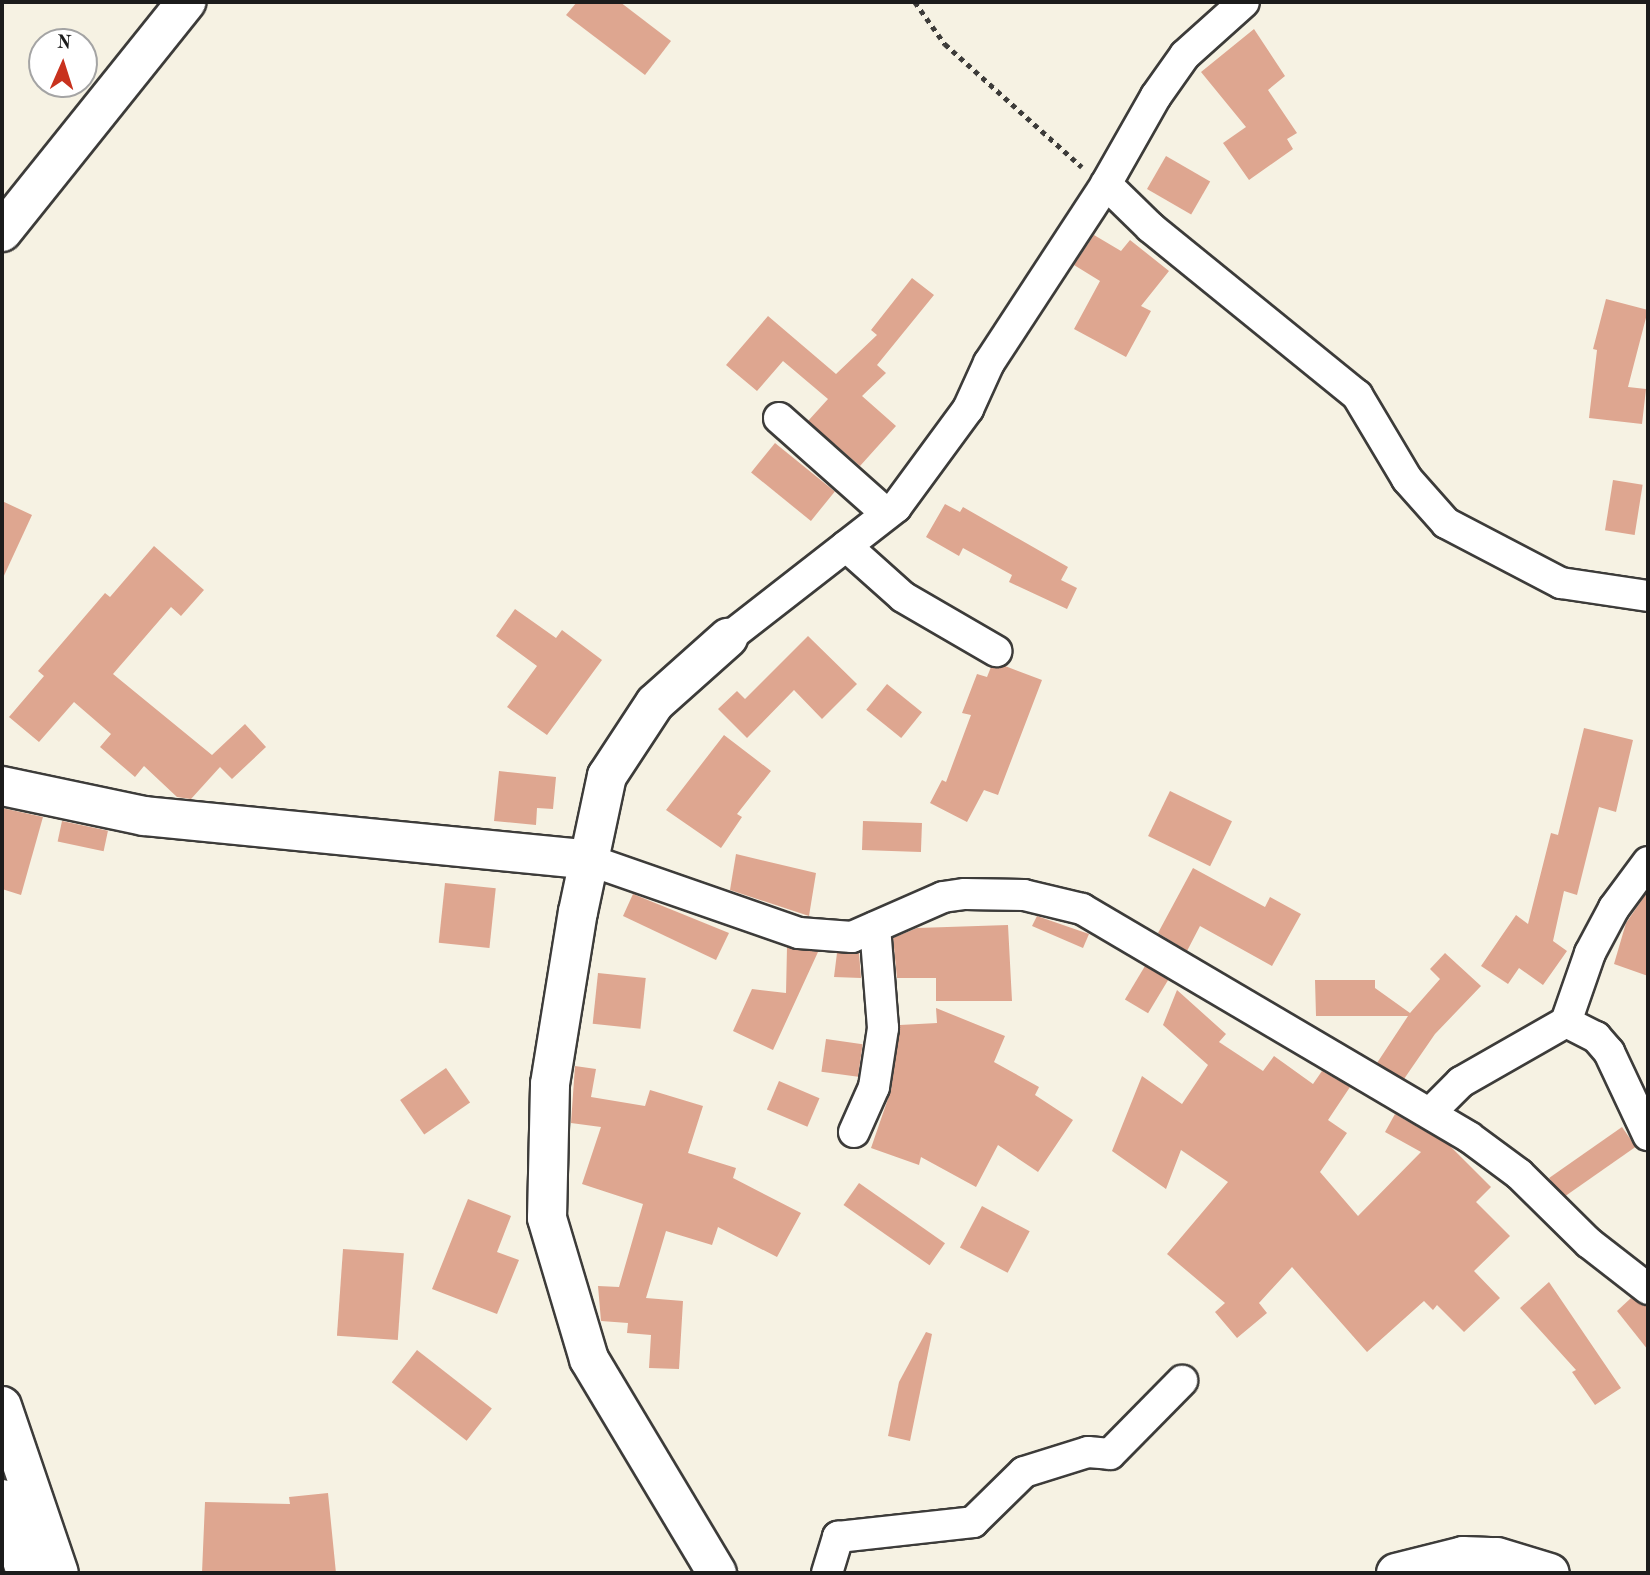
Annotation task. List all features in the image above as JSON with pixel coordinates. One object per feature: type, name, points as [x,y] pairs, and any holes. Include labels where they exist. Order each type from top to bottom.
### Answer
[{"type":"main road","points":[[2,232],[186,2]]},
{"type":"main road","points":[[717,1573],[589,1359],[547,1218],[550,1084],[589,860],[607,776],[654,703],[728,638]]},
{"type":"main road","points":[[2,786],[144,816],[589,860]]},
{"type":"main road","points":[[2,1406],[59,1573]]},
{"type":"main road","points":[[2,1499],[26,1573]]},
{"type":"main road","points":[[1396,1573],[1463,1556],[1497,1557],[1550,1573]]},
{"type":"street","points":[[728,638],[887,514],[968,409],[989,363],[1106,184],[1185,55],[1244,2]]},
{"type":"street","points":[[1106,184],[1150,227],[1357,395],[1407,479],[1446,523],[1562,583],[1648,596]]},
{"type":"street","points":[[779,418],[887,514]]},
{"type":"street","points":[[846,546],[903,597],[996,652]]},
{"type":"street","points":[[589,860],[799,933],[852,937],[943,897],[965,894],[1024,895],[1082,909],[1430,1113],[1519,1174],[1589,1243],[1648,1289]]},
{"type":"street","points":[[1430,1113],[1461,1082],[1566,1022],[1590,953],[1614,908],[1648,862]]},
{"type":"street","points":[[854,1132],[874,1087],[883,1028],[875,928]]},
{"type":"street","points":[[1566,1022],[1596,1037],[1609,1052],[1648,1135]]},
{"type":"street","points":[[827,1573],[838,1537],[973,1522],[1024,1472],[1088,1452],[1110,1454],[1182,1381]]},
{"type":"path","points":[[915,2],[946,44],[1106,184]]},
{"type":"building","points":[[577,2],[620,2],[671,41],[645,75],[566,15]]},
{"type":"building","points":[[1254,29],[1285,76],[1268,90],[1297,133],[1287,139],[1293,149],[1249,180],[1223,143],[1246,127],[1201,72]]},
{"type":"building","points":[[1166,156],[1210,182],[1191,214],[1147,189]]},
{"type":"building","points":[[1094,235],[1121,251],[1130,240],[1169,271],[1141,306],[1151,311],[1126,357],[1074,329],[1100,281],[1074,265]]},
{"type":"building","points":[[912,278],[934,295],[877,365],[886,373],[862,396],[896,426],[860,466],[808,421],[828,399],[783,361],[757,391],[726,365],[768,316],[836,374],[877,335],[871,330]]},
{"type":"building","points":[[1606,299],[1648,310],[1628,387],[1646,389],[1642,424],[1589,418],[1597,350],[1593,349]]},
{"type":"building","points":[[775,443],[835,491],[811,521],[751,473]]},
{"type":"building","points":[[1613,480],[1643,485],[1635,535],[1605,530]]},
{"type":"building","points":[[2,501],[32,515],[2,580]]},
{"type":"building","points":[[945,504],[960,512],[963,507],[1068,567],[1061,580],[1077,588],[1067,609],[1009,582],[1012,575],[963,548],[959,556],[926,537]]},
{"type":"building","points":[[154,546],[204,590],[181,616],[171,607],[113,674],[212,755],[245,724],[266,747],[232,779],[220,767],[191,799],[177,797],[144,766],[135,777],[100,747],[111,734],[74,702],[39,742],[9,717],[44,676],[38,671],[105,593],[110,597]]},
{"type":"building","points":[[515,609],[556,638],[562,630],[602,660],[547,735],[507,707],[537,666],[496,636]]},
{"type":"building","points":[[808,636],[857,684],[822,719],[794,690],[747,738],[718,709],[737,691],[745,699]]},
{"type":"building","points":[[1005,666],[1042,680],[998,795],[984,790],[967,822],[930,803],[942,780],[946,782],[971,715],[962,713],[977,674],[987,677],[991,667]]},
{"type":"building","points":[[887,684],[922,712],[901,738],[866,710]]},
{"type":"building","points":[[1584,728],[1633,740],[1616,812],[1599,807],[1577,895],[1564,891],[1553,941],[1567,951],[1543,985],[1519,968],[1508,984],[1481,966],[1516,915],[1528,924],[1551,833],[1558,835]]},
{"type":"building","points":[[724,735],[771,771],[737,814],[742,817],[721,848],[666,810]]},
{"type":"building","points":[[499,771],[556,777],[553,809],[537,808],[536,825],[494,821]]},
{"type":"building","points":[[1170,791],[1232,821],[1210,866],[1148,836]]},
{"type":"building","points":[[2,808],[43,817],[21,895],[2,889]]},
{"type":"building","points":[[62,821],[108,831],[104,851],[58,842]]},
{"type":"building","points":[[863,821],[922,823],[921,852],[862,850]]},
{"type":"building","points":[[736,854],[816,873],[809,916],[730,890]]},
{"type":"building","points":[[1193,868],[1265,907],[1270,897],[1301,914],[1272,966],[1200,926],[1187,951],[1158,933]]},
{"type":"building","points":[[445,883],[496,888],[489,948],[439,943]]},
{"type":"building","points":[[1648,891],[1648,976],[1614,964],[1626,923]]},
{"type":"building","points":[[633,894],[729,933],[716,960],[623,916]]},
{"type":"building","points":[[1037,916],[1089,934],[1083,948],[1032,926]]},
{"type":"building","points":[[1008,925],[1012,1001],[936,1001],[936,978],[897,978],[893,938],[917,928]]},
{"type":"building","points":[[787,947],[818,952],[773,1050],[733,1031],[752,989],[786,993]]},
{"type":"building","points":[[837,953],[859,953],[861,978],[834,977]]},
{"type":"building","points":[[1445,953],[1481,986],[1435,1034],[1404,1079],[1377,1063],[1408,1016],[1316,1016],[1315,980],[1375,980],[1375,988],[1410,1013],[1440,979],[1430,969]]},
{"type":"building","points":[[1145,966],[1168,980],[1148,1013],[1125,999]]},
{"type":"building","points":[[598,973],[646,978],[640,1029],[593,1024]]},
{"type":"building","points":[[1177,990],[1226,1034],[1219,1042],[1263,1071],[1274,1056],[1313,1084],[1322,1071],[1350,1087],[1328,1120],[1347,1133],[1320,1172],[1358,1216],[1421,1152],[1385,1132],[1395,1114],[1449,1145],[1491,1187],[1476,1202],[1510,1236],[1474,1271],[1500,1298],[1464,1332],[1437,1305],[1433,1310],[1424,1301],[1367,1352],[1292,1267],[1259,1303],[1267,1313],[1237,1338],[1215,1312],[1225,1303],[1167,1254],[1228,1182],[1181,1150],[1166,1189],[1112,1151],[1142,1076],[1182,1104],[1208,1065],[1163,1025]]},
{"type":"building","points":[[936,1008],[1005,1036],[994,1062],[1039,1087],[1035,1095],[1073,1120],[1038,1172],[998,1145],[976,1187],[921,1157],[919,1165],[871,1148],[891,1090],[900,1025],[937,1023]]},
{"type":"building","points":[[826,1039],[863,1044],[858,1077],[821,1072]]},
{"type":"building","points":[[575,1066],[596,1069],[591,1097],[645,1106],[650,1090],[703,1106],[688,1153],[736,1168],[733,1178],[801,1213],[777,1257],[718,1227],[712,1245],[666,1231],[646,1298],[683,1301],[679,1369],[649,1368],[651,1335],[627,1333],[628,1323],[601,1321],[598,1286],[619,1287],[643,1204],[582,1184],[601,1127],[571,1123]]},
{"type":"building","points":[[446,1068],[470,1102],[424,1135],[400,1100]]},
{"type":"building","points":[[779,1081],[820,1098],[807,1127],[767,1110]]},
{"type":"building","points":[[1622,1127],[1636,1147],[1563,1198],[1549,1178]]},
{"type":"building","points":[[859,1183],[945,1243],[930,1265],[844,1205]]},
{"type":"building","points":[[468,1199],[511,1216],[497,1252],[519,1260],[497,1314],[432,1289]]},
{"type":"building","points":[[982,1206],[1030,1231],[1008,1273],[960,1247]]},
{"type":"building","points":[[343,1249],[404,1253],[398,1340],[337,1336]]},
{"type":"building","points":[[1549,1282],[1621,1388],[1595,1405],[1572,1372],[1576,1370],[1520,1308]]},
{"type":"building","points":[[1631,1298],[1648,1306],[1648,1350],[1617,1311]]},
{"type":"building","points":[[926,1332],[932,1334],[910,1441],[888,1436],[899,1382]]},
{"type":"building","points":[[417,1350],[492,1408],[467,1441],[392,1382]]},
{"type":"building","points":[[328,1493],[336,1573],[202,1573],[205,1502],[290,1504],[289,1497]]}]
